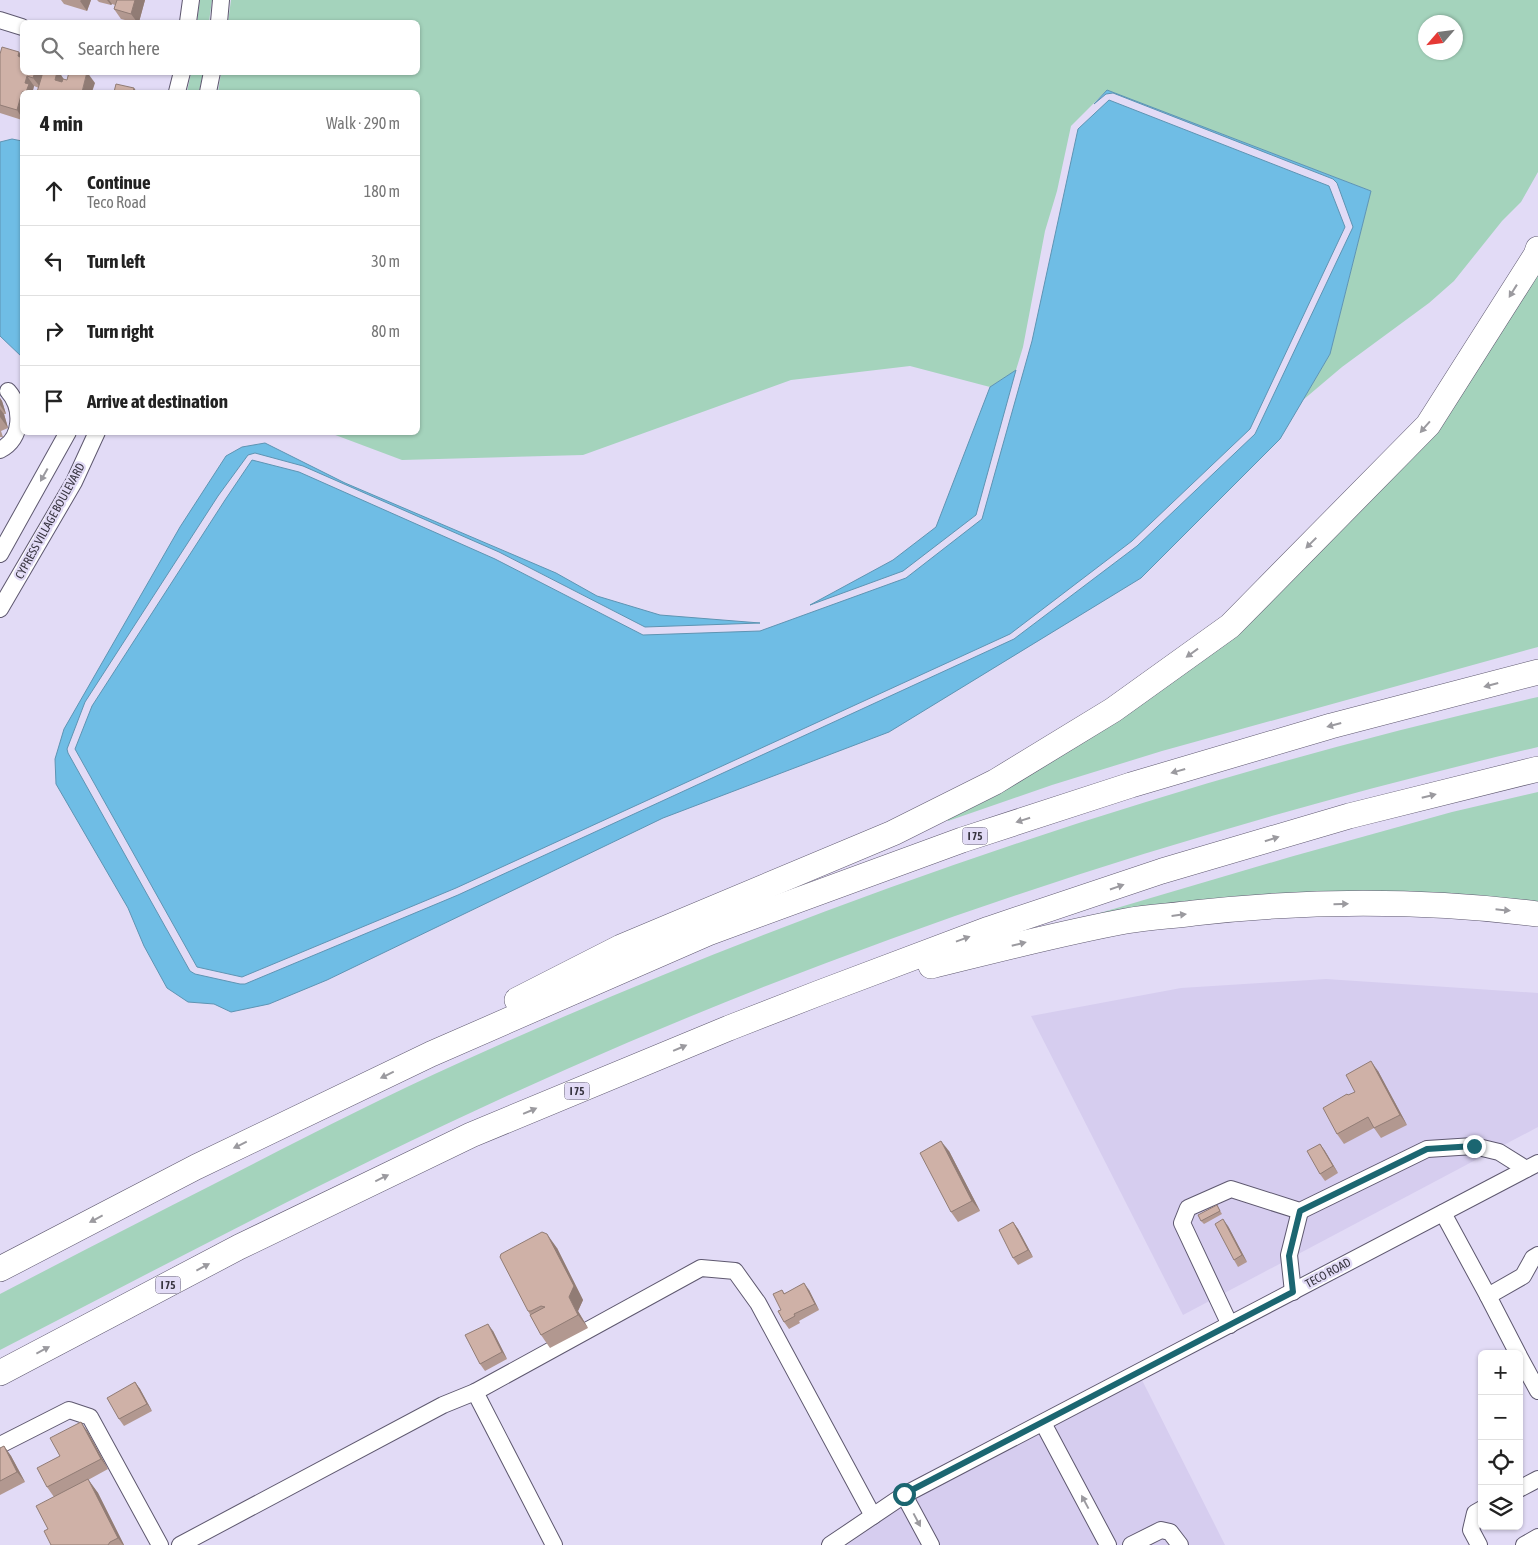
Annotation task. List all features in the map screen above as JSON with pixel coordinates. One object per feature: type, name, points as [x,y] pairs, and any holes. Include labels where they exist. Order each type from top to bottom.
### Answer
[{"type":"highway","points":[[430,1054],[525,995],[621,947],[893,833],[996,782],[1113,710],[1230,626],[1428,425],[1538,250]]},
{"type":"highway","name":"I 75","points":[[0,1269],[196,1167],[430,1054],[708,933],[962,840],[1131,785],[1331,726],[1538,672]]},
{"type":"highway","name":"I 75","points":[[0,1373],[239,1248],[471,1135],[719,1032],[989,930],[1162,872],[1349,816],[1538,769]]},
{"type":"highway","points":[[819,993],[1035,940],[1118,923],[1226,910],[1290,905],[1382,903],[1442,905],[1538,914]]},
{"type":"street","points":[[188,20],[191,0]]},
{"type":"street","points":[[218,20],[222,0]]},
{"type":"street","points":[[0,20],[20,26]]},
{"type":"street","points":[[178,90],[181,75]]},
{"type":"street","points":[[208,90],[211,75]]},
{"type":"street","points":[[0,450],[11,442],[16,435],[18,424],[16,402],[8,390]]},
{"type":"street","points":[[0,554],[66,435]]},
{"type":"street","name":"CYPRESS VILLAGE BOULEVARD","points":[[0,609],[74,482],[96,435]]},
{"type":"street","points":[[1230,1325],[1182,1223],[1188,1208],[1231,1189],[1300,1211],[1427,1149],[1474,1146],[1499,1152],[1532,1166]]},
{"type":"street","name":"TECO ROAD","points":[[830,1545],[904,1494],[1532,1166]]},
{"type":"street","points":[[1293,1292],[1289,1256],[1300,1211]]},
{"type":"street","points":[[1443,1213],[1516,1350]]},
{"type":"street","points":[[1488,1296],[1523,1276],[1533,1258],[1538,1255]]},
{"type":"street","points":[[180,1545],[443,1405],[475,1392],[701,1268],[735,1272],[758,1303],[873,1516]]},
{"type":"street","points":[[1523,1363],[1538,1391]]},
{"type":"street","points":[[475,1392],[554,1545]]},
{"type":"street","points":[[0,1444],[69,1410],[90,1416],[160,1545]]},
{"type":"street","points":[[1043,1423],[1108,1545]]},
{"type":"street","points":[[1523,1487],[1538,1478]]},
{"type":"street","points":[[904,1494],[931,1545]]},
{"type":"street","points":[[1478,1511],[1475,1513],[1471,1530],[1479,1545]]},
{"type":"street","points":[[1131,1545],[1161,1530],[1170,1532],[1180,1545]]},
{"type":"street","points":[[1524,1545],[1538,1538]]},
{"type":"shaded area","points":[[1326,979],[1538,993],[1538,1127],[1183,1315],[1031,1016],[1181,988]]},
{"type":"shaded area","points":[[1142,1380],[1225,1545],[847,1545],[908,1502]]},
{"type":"green space","points":[[200,0],[212,0],[209,20],[197,20]]},
{"type":"green space","points":[[231,0],[1538,0],[1538,172],[1521,202],[1502,221],[1454,281],[1429,303],[1342,367],[1303,400],[1330,354],[1371,191],[1107,90],[1071,126],[1057,191],[1045,231],[1023,347],[1016,370],[990,387],[910,366],[791,380],[583,455],[402,460],[335,435],[420,435],[420,90],[218,90],[221,75],[420,75],[420,20],[228,20]]},
{"type":"green space","points":[[191,75],[203,75],[199,90],[187,90]]},
{"type":"green space","points":[[1538,262],[1538,647],[1162,751],[1052,785],[948,821],[947,815],[1318,553]]},
{"type":"green space","points":[[1538,697],[1538,747],[1290,811],[1167,847],[924,927],[804,971],[567,1069],[423,1135],[0,1350],[0,1294],[368,1106],[430,1076],[591,1005],[723,951],[856,900],[990,852],[1126,808],[1262,768],[1400,730]]},
{"type":"green space","points":[[1538,792],[1538,908],[1093,915],[1452,812]]},
{"type":"water","points":[[1107,90],[1371,191],[1330,354],[1280,439],[1141,578],[889,732],[663,818],[327,980],[269,1004],[231,1012],[214,1004],[188,1002],[167,988],[144,946],[128,908],[56,784],[55,759],[64,729],[180,527],[226,456],[242,447],[265,443],[345,483],[556,573],[597,596],[660,615],[760,623],[645,627],[499,552],[303,466],[255,453],[248,455],[218,496],[85,702],[67,749],[190,971],[195,974],[245,984],[458,895],[1014,639],[1137,546],[1255,434],[1353,227],[1337,183],[1333,179],[1113,93],[1106,94],[1094,104]]},
{"type":"water","points":[[1109,100],[1329,186],[1345,227],[1250,429],[1132,541],[1010,634],[456,888],[242,977],[197,967],[75,749],[92,706],[252,460],[299,472],[495,559],[643,635],[760,631],[906,578],[982,519],[1032,341],[1078,129]]},
{"type":"water","points":[[12,139],[20,141],[20,355],[0,336],[0,142]]},
{"type":"water","points":[[1016,370],[976,515],[903,571],[810,605],[893,560],[936,527],[990,387]]},
{"type":"building","points":[[117,0],[135,0],[131,14],[114,9]]},
{"type":"building","points":[[2,47],[19,52],[20,75],[34,75],[33,78],[27,76],[25,83],[29,84],[27,90],[20,90],[17,110],[0,105],[0,54]]},
{"type":"building","points":[[42,75],[56,75],[55,80],[62,82],[63,79],[67,80],[68,75],[86,75],[82,90],[38,90]]},
{"type":"building","points":[[116,84],[134,88],[134,90],[114,90]]},
{"type":"building","points":[[1371,1061],[1400,1115],[1374,1128],[1368,1117],[1337,1134],[1323,1108],[1347,1094],[1355,1092],[1346,1075]]},
{"type":"building","points":[[941,1141],[972,1201],[951,1212],[920,1153]]},
{"type":"building","points":[[1320,1144],[1333,1166],[1320,1174],[1307,1151]]},
{"type":"building","points":[[1217,1205],[1220,1211],[1201,1221],[1198,1215]]},
{"type":"building","points":[[1223,1219],[1242,1255],[1234,1260],[1215,1224]]},
{"type":"building","points":[[1013,1222],[1028,1250],[1013,1258],[999,1230]]},
{"type":"building","points":[[542,1232],[547,1234],[574,1286],[569,1297],[578,1315],[541,1335],[530,1315],[545,1307],[541,1306],[528,1311],[500,1257],[501,1254]]},
{"type":"building","points":[[804,1283],[815,1304],[794,1314],[795,1316],[784,1322],[778,1311],[781,1310],[773,1294],[782,1290],[784,1294]]},
{"type":"building","points":[[488,1324],[502,1352],[480,1364],[465,1335]]},
{"type":"building","points":[[135,1382],[147,1404],[119,1419],[107,1398]]},
{"type":"building","points":[[81,1422],[101,1459],[47,1487],[37,1468],[60,1456],[50,1438]]},
{"type":"building","points":[[4,1446],[17,1472],[0,1481],[0,1448]]},
{"type":"building","points":[[88,1479],[118,1538],[108,1545],[51,1545],[44,1531],[48,1529],[36,1506]]},
{"type":"route","points":[[904,1494],[1293,1292],[1289,1256],[1300,1211],[1427,1149],[1474,1146]]}]
